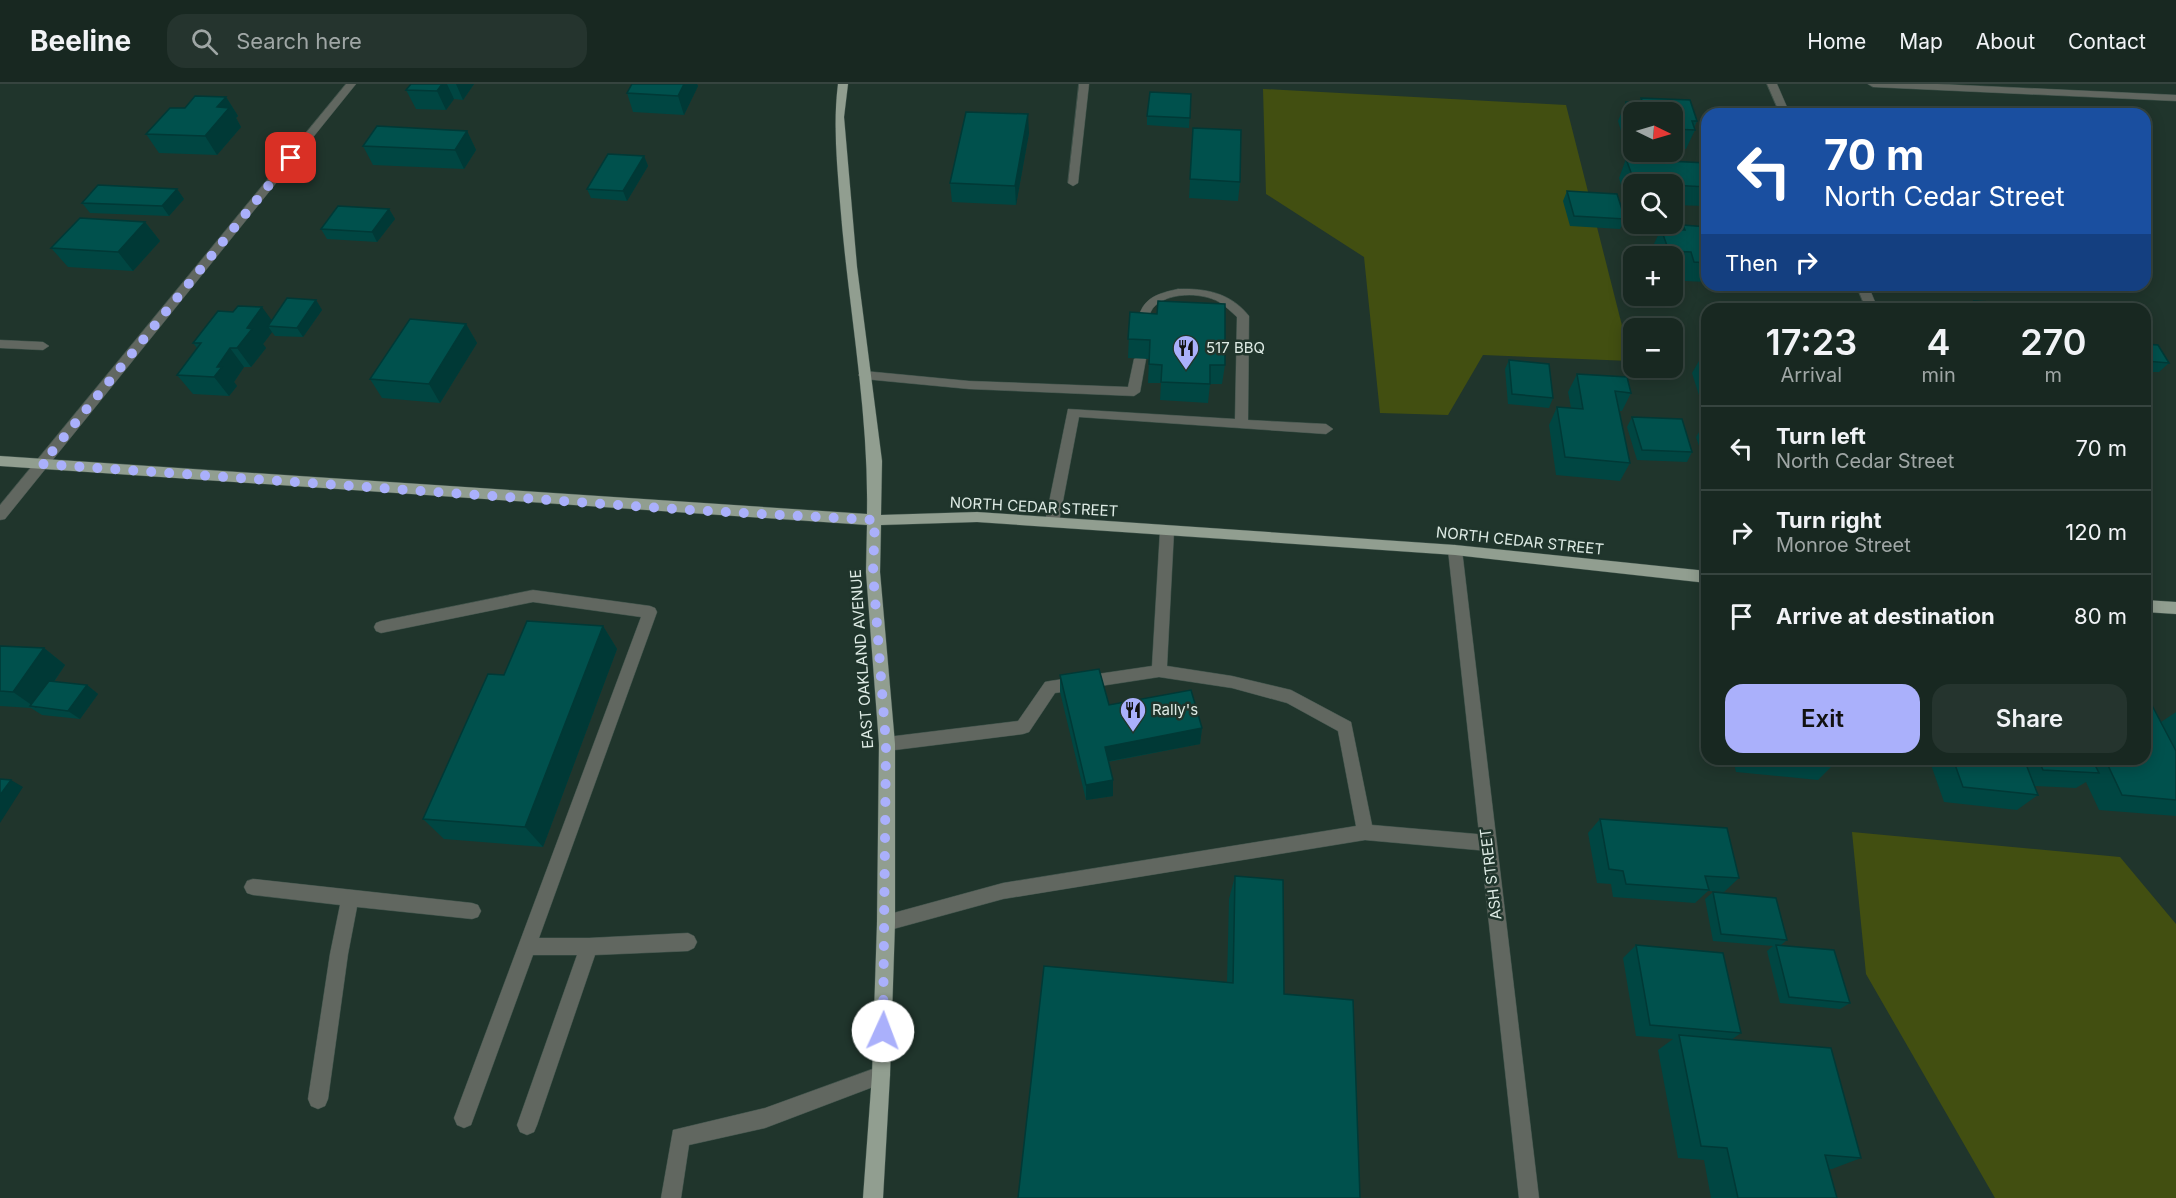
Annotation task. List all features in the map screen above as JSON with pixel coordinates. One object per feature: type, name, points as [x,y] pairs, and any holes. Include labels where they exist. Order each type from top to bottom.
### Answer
[{"type":"main road","name":"EAST OAKLAND AVENUE","points":[[843,84],[839,117],[851,267],[875,461],[873,572],[886,744],[886,923],[881,1075],[873,1198]]},
{"type":"main road","name":"NORTH CEDAR STREET","points":[[0,460],[689,510],[875,520],[977,517],[1053,522],[1455,550],[1701,576]]},
{"type":"main road","points":[[2151,606],[2176,608]]},
{"type":"street","points":[[0,515],[351,84]]},
{"type":"street","points":[[1073,183],[1084,84]]},
{"type":"street","points":[[1772,84],[1782,108]]},
{"type":"street","points":[[1873,84],[2176,98]]},
{"type":"street","points":[[1142,332],[1143,315],[1151,302],[1169,295],[1196,292],[1224,298],[1243,316],[1241,424]]},
{"type":"street","points":[[0,344],[43,346]]},
{"type":"street","points":[[864,375],[969,385],[1134,392],[1140,359]]},
{"type":"street","points":[[1053,522],[1073,412],[1326,429]]},
{"type":"street","points":[[1159,671],[1167,531]]},
{"type":"street","name":"ASH STREET","points":[[1455,550],[1528,1198]]},
{"type":"street","points":[[381,627],[533,596],[650,612],[464,1118]]},
{"type":"street","points":[[886,744],[1023,727],[1050,687],[1159,671],[1232,682],[1291,697],[1345,727],[1365,832]]},
{"type":"street","points":[[886,923],[1003,891],[1365,832],[1488,843]]},
{"type":"street","points":[[253,887],[350,900],[472,911]]},
{"type":"street","points":[[318,1099],[339,954],[350,900]]},
{"type":"street","points":[[527,946],[590,947],[688,942]]},
{"type":"street","points":[[527,1125],[590,947]]},
{"type":"street","points":[[671,1198],[680,1137],[765,1118],[881,1075]]},
{"type":"green space","points":[[1263,89],[1566,105],[1623,329],[1623,361],[1483,355],[1448,415],[1380,413],[1364,257],[1266,194]]},
{"type":"green space","points":[[1852,832],[2120,857],[2176,924],[2176,1198],[1995,1198],[1866,974]]},
{"type":"building","points":[[411,84],[442,84],[437,91],[406,90]]},
{"type":"building","points":[[632,84],[684,84],[678,96],[627,93]]},
{"type":"building","points":[[1150,92],[1191,94],[1190,118],[1147,116]]},
{"type":"building","points":[[195,96],[226,97],[217,107],[229,108],[205,136],[146,134],[170,108],[185,108]]},
{"type":"building","points":[[1641,98],[1690,100],[1697,121],[1692,121],[1695,130],[1683,129],[1683,102],[1643,102]]},
{"type":"building","points":[[966,112],[1028,114],[1015,186],[950,183]]},
{"type":"building","points":[[377,126],[467,131],[455,150],[363,146]]},
{"type":"building","points":[[1193,128],[1241,130],[1240,182],[1190,179]]},
{"type":"building","points":[[608,154],[644,156],[623,191],[587,189]]},
{"type":"building","points":[[1627,162],[1701,163],[1701,187],[1683,186],[1683,174],[1632,174]]},
{"type":"building","points":[[98,185],[177,189],[162,206],[82,203]]},
{"type":"building","points":[[1567,191],[1617,194],[1623,213],[1623,219],[1574,216]]},
{"type":"building","points":[[338,206],[389,209],[372,232],[321,229]]},
{"type":"building","points":[[80,218],[145,222],[118,252],[51,248]]},
{"type":"building","points":[[1683,225],[1701,226],[1701,263],[1694,262],[1691,252],[1683,252],[1683,246],[1667,246],[1663,234],[1683,234],[1683,230],[1685,230]]},
{"type":"building","points":[[287,298],[316,300],[297,328],[268,326]]},
{"type":"building","name":"517 BBQ","points":[[1158,301],[1225,304],[1225,365],[1210,365],[1210,384],[1161,382],[1162,365],[1149,364],[1150,340],[1128,339],[1130,312],[1157,314]]},
{"type":"building","points":[[1974,301],[2007,303],[1975,303]]},
{"type":"building","points":[[238,306],[262,307],[247,328],[252,329],[237,348],[230,348],[217,367],[222,367],[214,377],[177,375],[201,343],[193,343],[218,311],[233,312]]},
{"type":"building","points":[[410,319],[466,324],[429,384],[370,379]]},
{"type":"building","points":[[2151,344],[2158,345],[2169,363],[2151,362]]},
{"type":"building","points":[[1509,360],[1549,364],[1553,398],[1512,394]]},
{"type":"building","points":[[1577,374],[1627,378],[1631,393],[1615,391],[1630,463],[1565,457],[1557,407],[1583,409]]},
{"type":"building","points":[[1632,417],[1682,419],[1692,452],[1642,450]]},
{"type":"building","points":[[527,621],[603,626],[525,827],[423,819],[488,674],[504,675]]},
{"type":"building","points":[[0,646],[44,648],[13,692],[0,691]]},
{"type":"building","name":"Rally's","points":[[1099,669],[1109,705],[1191,690],[1202,728],[1105,747],[1113,780],[1086,785],[1060,675]]},
{"type":"building","points":[[49,681],[87,685],[68,711],[30,706]]},
{"type":"building","points":[[2151,704],[2176,751],[2176,800],[2122,795],[2108,765],[2151,765]]},
{"type":"building","points":[[1955,765],[2026,765],[2038,795],[1963,787]]},
{"type":"building","points":[[2041,765],[2095,765],[2099,773],[2043,770]]},
{"type":"building","points":[[0,779],[11,780],[0,795]]},
{"type":"building","points":[[1600,819],[1727,828],[1739,878],[1705,876],[1709,890],[1626,884],[1623,871],[1609,869]]},
{"type":"building","points":[[1235,876],[1283,880],[1284,994],[1353,1000],[1360,1198],[1018,1198],[1044,966],[1233,983]]},
{"type":"building","points":[[1713,892],[1776,898],[1787,940],[1721,934]]},
{"type":"building","points":[[1636,945],[1723,953],[1741,1033],[1650,1025]]},
{"type":"building","points":[[1776,945],[1834,950],[1850,1003],[1789,997]]},
{"type":"building","points":[[1679,1035],[1831,1048],[1861,1158],[1825,1155],[1837,1198],[1738,1198],[1727,1148],[1701,1146]]},
{"type":"place","name":"517 BBQ","points":[[1186,371]]},
{"type":"place","name":"Rally's","points":[[1133,733]]},
{"type":"route","points":[[291,158],[42,464],[689,510],[875,520],[873,572],[886,744],[886,923],[883,1031]]}]
